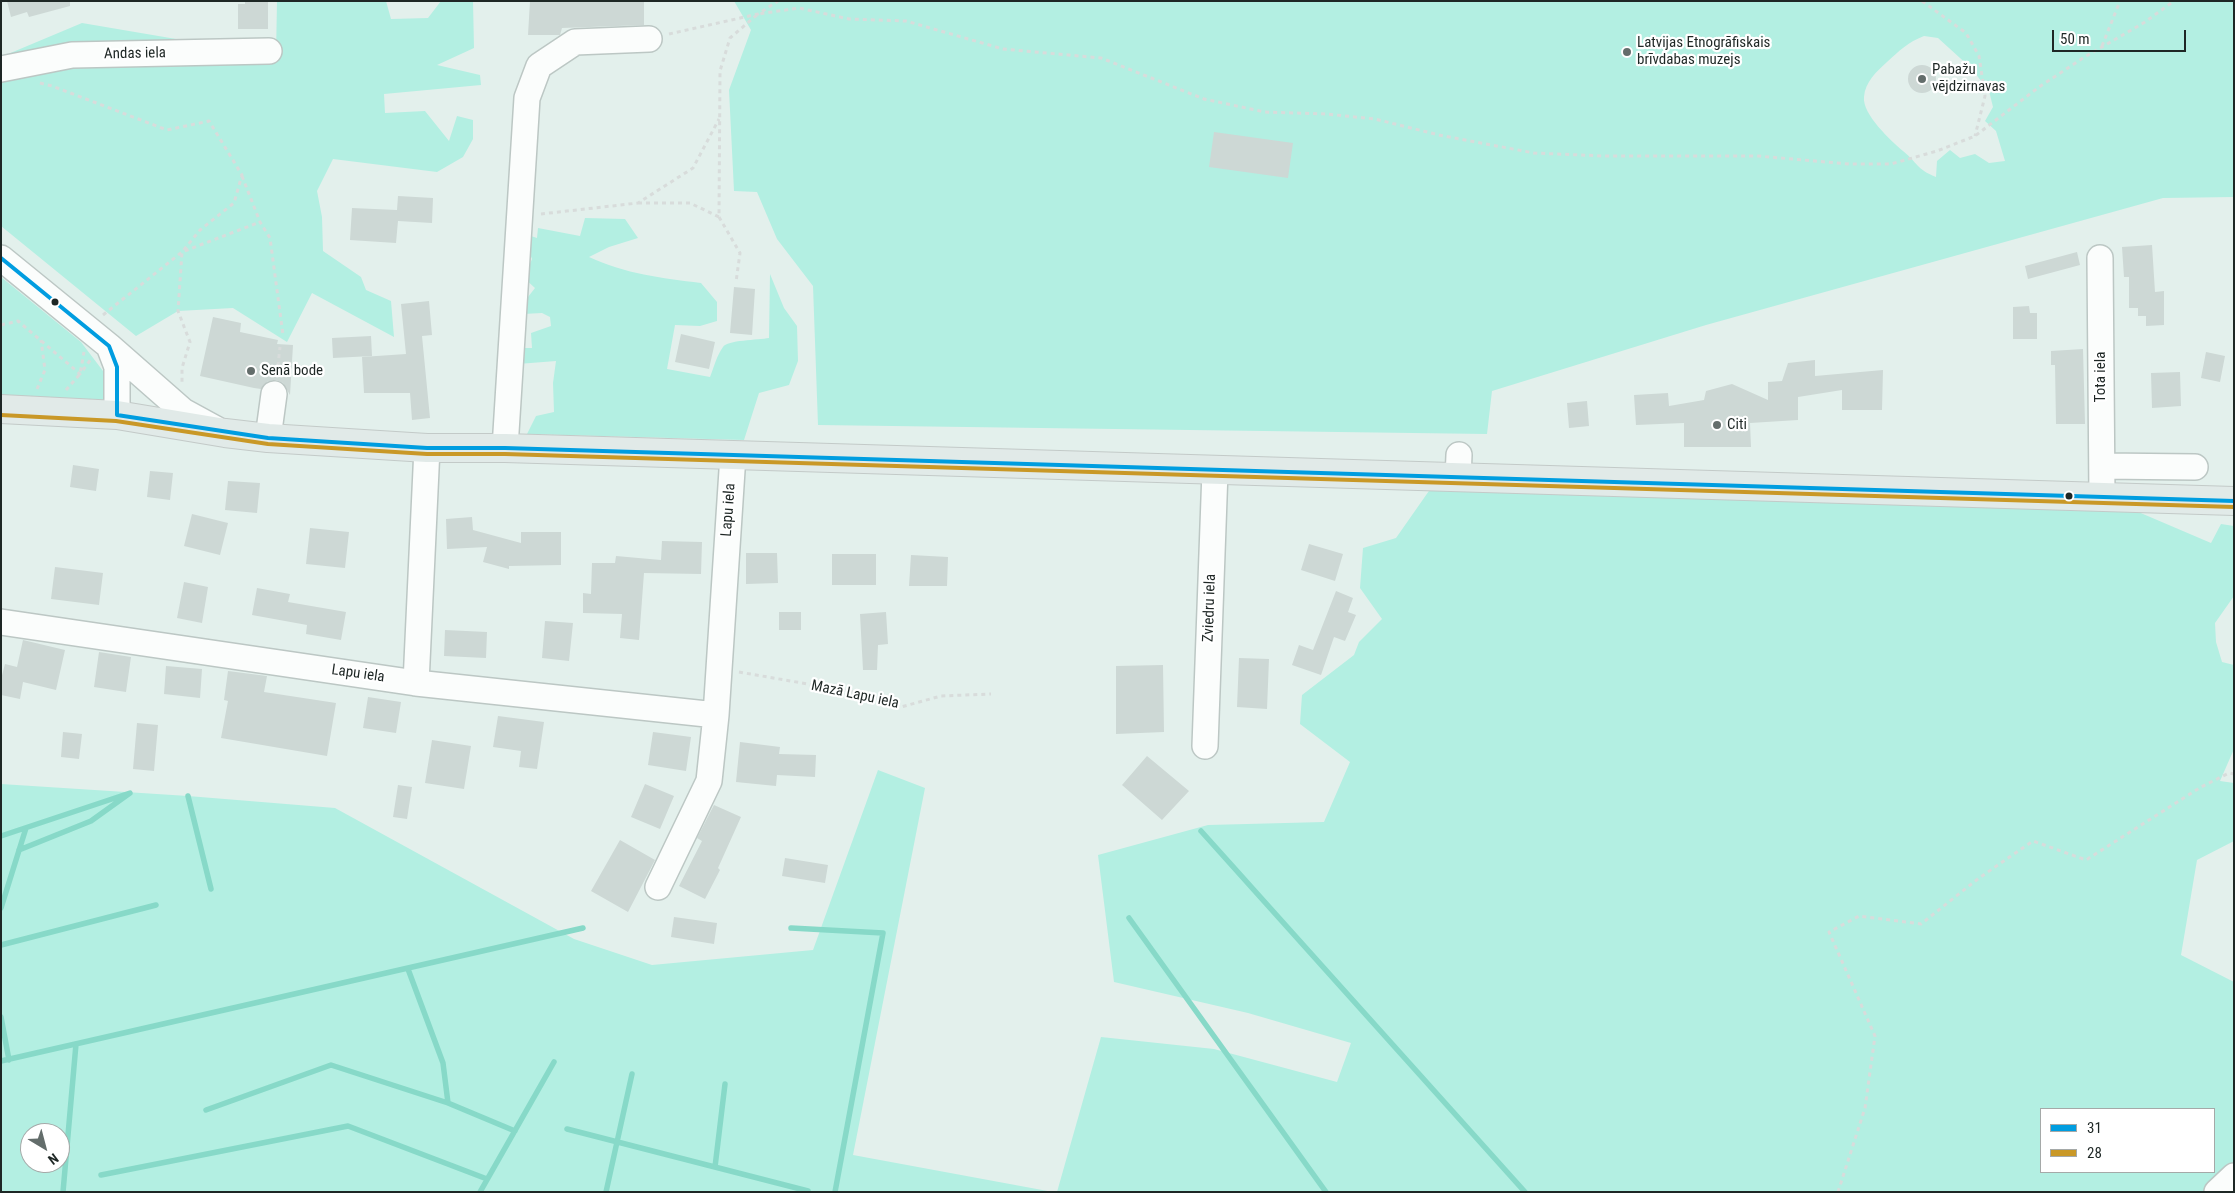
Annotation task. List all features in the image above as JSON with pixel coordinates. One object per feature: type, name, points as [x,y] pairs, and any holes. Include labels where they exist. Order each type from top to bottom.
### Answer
[{"type":"main road","points":[[1,409],[117,415],[225,433],[268,438],[428,448],[505,448],[1216,471],[1458,466],[2102,497],[2234,501]]},
{"type":"street","points":[[505,448],[527,98],[539,66],[575,42],[649,39]]},
{"type":"street","name":"Andas iela","points":[[1,69],[72,55],[269,52]]},
{"type":"street","points":[[1,258],[183,411],[225,433]]},
{"type":"street","name":"Tota iela","points":[[2100,258],[2102,497]]},
{"type":"street","points":[[108,346],[117,367],[117,415]]},
{"type":"street","points":[[268,438],[274,394]]},
{"type":"street","points":[[416,683],[428,448]]},
{"type":"street","name":"Lapu iela","points":[[658,887],[709,781],[716,715],[733,455]]},
{"type":"street","points":[[2102,466],[2195,467]]},
{"type":"street","name":"Zviedru iela","points":[[1205,746],[1216,471]]},
{"type":"street","name":"Lapu iela","points":[[1,622],[416,683],[716,715]]},
{"type":"street","points":[[2218,1192],[2234,1176]]},
{"type":"path","points":[[736,282],[740,253],[719,217],[720,71],[730,38],[758,14],[778,1]]},
{"type":"path","points":[[1922,1],[1966,33],[1979,56],[1984,96],[1975,136]]},
{"type":"path","points":[[2102,47],[2120,1]]},
{"type":"path","points":[[649,39],[758,14],[799,8],[849,19],[906,21],[1003,49],[1101,58],[1204,98],[1265,112],[1326,114],[1375,119],[1439,135],[1534,153],[1604,156],[1758,156],[1849,164],[1891,164],[1936,151],[1975,136],[2039,87],[2145,22],[2174,1]]},
{"type":"path","points":[[35,82],[52,86],[167,130],[209,121],[242,176],[260,222],[270,238],[282,335]]},
{"type":"path","points":[[638,203],[693,168],[720,118]]},
{"type":"path","points":[[41,340],[45,370],[35,393],[40,411],[61,396],[80,374],[88,330],[116,304],[182,252],[200,230],[234,203],[242,176]]},
{"type":"path","points":[[519,217],[638,203],[690,203],[719,217]]},
{"type":"path","points":[[182,252],[260,222]]},
{"type":"path","points":[[182,252],[178,311],[190,342],[182,368],[183,411]]},
{"type":"path","points":[[1,325],[18,321],[80,374]]},
{"type":"path","points":[[274,394],[280,348]]},
{"type":"path","name":"Mazā Lapu iela","points":[[719,669],[865,694],[901,707],[941,696],[991,694]]},
{"type":"path","points":[[1838,1192],[1865,1108],[1875,1036],[1829,932],[1859,916],[1921,924],[1979,878],[2033,841],[2086,860],[2201,787],[2229,773],[2234,774]]},
{"type":"green space","points":[[277,1],[386,1],[391,19],[428,18],[441,1],[473,1],[474,48],[437,65],[480,75],[481,85],[384,94],[385,113],[425,111],[449,141],[457,116],[473,120],[473,139],[463,157],[437,172],[333,159],[317,191],[322,217],[323,251],[361,277],[366,290],[391,301],[394,337],[312,293],[287,342],[233,308],[178,311],[136,336],[1,226],[1,57],[82,23],[276,56]]},
{"type":"green space","points":[[734,1],[2234,1],[2234,197],[2163,198],[1706,325],[1492,391],[1487,434],[818,425],[813,286],[777,239],[757,192],[734,191],[729,90],[751,30]],"holes":[[[1924,36],[1938,38],[1971,68],[1989,91],[1993,107],[1985,121],[1996,131],[2005,161],[1989,163],[1975,154],[1960,158],[1950,150],[1937,161],[1936,177],[1921,168],[1872,119],[1864,97],[1872,77],[1913,41]]]},
{"type":"green space","points":[[585,218],[625,219],[638,238],[609,247],[589,257],[616,268],[658,277],[701,283],[717,302],[717,321],[700,326],[675,325],[667,369],[710,377],[719,354],[726,345],[769,338],[770,274],[784,308],[797,326],[798,361],[789,385],[759,393],[744,440],[527,434],[536,416],[554,412],[553,383],[556,361],[518,364],[519,348],[532,348],[531,333],[551,326],[550,317],[542,313],[523,314],[528,297],[535,288],[524,278],[532,259],[526,245],[525,234],[537,238],[538,228],[580,236]]},
{"type":"green space","points":[[1,277],[81,342],[103,371],[110,409],[1,402]]},
{"type":"green space","points":[[1431,488],[2129,508],[2211,543],[2221,524],[2234,526],[2234,596],[2215,623],[2216,642],[2222,662],[2234,665],[2234,749],[2220,781],[2234,783],[2234,841],[2197,860],[2181,955],[2234,982],[2234,1170],[2211,1192],[1057,1192],[1101,1037],[1214,1049],[1337,1082],[1351,1043],[1248,1013],[1114,982],[1098,855],[1208,825],[1324,822],[1350,762],[1300,724],[1302,695],[1354,655],[1359,642],[1382,619],[1360,588],[1363,548],[1396,538]]},
{"type":"green space","points":[[878,770],[925,788],[853,1155],[1053,1192],[1,1192],[1,784],[335,808],[574,939],[652,965],[813,950]]},
{"type":"building","points":[[7,1],[70,1],[70,6],[29,17],[27,12],[11,17]]},
{"type":"building","points":[[245,1],[268,1],[268,29],[238,29],[238,4],[245,4]]},
{"type":"building","points":[[530,1],[644,1],[644,25],[562,28],[560,35],[528,35]]},
{"type":"building","name":"Pabažu vējdzirnavas","points":[[1922,65],[1932,69],[1936,79],[1932,89],[1922,93],[1912,89],[1908,79],[1912,69]]},
{"type":"building","points":[[1214,132],[1293,143],[1288,178],[1209,167]]},
{"type":"building","points":[[398,196],[433,198],[432,223],[398,221],[396,243],[350,240],[352,208],[397,210]]},
{"type":"building","points":[[2152,245],[2155,292],[2164,291],[2164,325],[2146,326],[2146,316],[2138,316],[2138,308],[2129,308],[2129,277],[2124,277],[2122,247]]},
{"type":"building","points":[[2077,252],[2080,265],[2028,279],[2025,266]]},
{"type":"building","points":[[734,287],[755,289],[752,335],[730,333]]},
{"type":"building","points":[[429,301],[432,335],[422,336],[430,418],[412,420],[410,393],[364,393],[362,357],[406,354],[401,304]]},
{"type":"building","points":[[2029,306],[2030,313],[2037,313],[2037,339],[2013,339],[2013,307]]},
{"type":"building","points":[[213,317],[241,323],[240,332],[278,340],[277,344],[293,345],[290,395],[283,383],[276,380],[268,381],[261,389],[200,376]]},
{"type":"building","points":[[681,334],[715,342],[709,369],[675,362]]},
{"type":"building","points":[[371,336],[372,356],[333,358],[332,338]]},
{"type":"building","points":[[2083,349],[2085,424],[2056,424],[2055,365],[2051,365],[2051,351]]},
{"type":"building","points":[[2206,352],[2225,356],[2220,382],[2201,378]]},
{"type":"building","points":[[1815,360],[1815,376],[1883,370],[1882,410],[1842,410],[1842,390],[1798,397],[1798,420],[1750,423],[1751,447],[1684,447],[1684,423],[1636,425],[1634,395],[1668,393],[1669,406],[1704,400],[1706,391],[1732,384],[1768,400],[1768,382],[1782,381],[1788,363]]},
{"type":"building","points":[[2180,372],[2181,406],[2152,408],[2151,373]]},
{"type":"building","points":[[1587,401],[1589,426],[1569,428],[1567,403]]},
{"type":"building","points":[[73,465],[99,469],[96,491],[70,487]]},
{"type":"building","points":[[150,471],[173,473],[170,500],[147,497]]},
{"type":"building","points":[[228,481],[260,483],[257,513],[225,510]]},
{"type":"building","points":[[192,514],[228,523],[220,555],[184,546]]},
{"type":"building","points":[[472,517],[473,530],[521,543],[521,532],[561,532],[561,565],[509,566],[509,569],[483,562],[487,547],[447,549],[446,519]]},
{"type":"building","points":[[310,528],[349,532],[345,568],[306,564]]},
{"type":"building","points":[[662,541],[702,542],[701,574],[644,573],[639,640],[620,638],[622,614],[583,613],[583,593],[591,594],[592,563],[615,563],[616,556],[661,560]]},
{"type":"building","points":[[1309,544],[1343,554],[1335,581],[1301,570]]},
{"type":"building","points":[[746,553],[777,553],[778,583],[746,584]]},
{"type":"building","points":[[832,554],[876,554],[876,585],[832,585]]},
{"type":"building","points":[[911,555],[948,557],[947,586],[909,586]]},
{"type":"building","points":[[55,567],[103,573],[99,605],[51,599]]},
{"type":"building","points":[[184,582],[208,587],[202,623],[177,618]]},
{"type":"building","points":[[257,588],[290,594],[288,602],[346,612],[341,640],[306,634],[307,625],[252,615]]},
{"type":"building","points":[[1336,591],[1353,598],[1348,612],[1356,615],[1345,641],[1334,637],[1321,675],[1292,665],[1299,645],[1313,650]]},
{"type":"building","points":[[779,612],[801,612],[801,630],[779,630]]},
{"type":"building","points":[[886,612],[888,644],[878,645],[877,670],[863,670],[860,614]]},
{"type":"building","points":[[545,621],[573,623],[569,661],[542,658]]},
{"type":"building","points":[[445,630],[487,632],[486,658],[444,656]]},
{"type":"building","points":[[23,640],[65,650],[56,690],[23,682],[20,699],[1,695],[1,679],[5,664],[17,667]]},
{"type":"building","points":[[99,652],[131,657],[126,692],[94,687]]},
{"type":"building","points":[[1239,658],[1269,659],[1267,709],[1237,707]]},
{"type":"building","points":[[1163,665],[1164,732],[1116,734],[1116,666]]},
{"type":"building","points":[[166,666],[202,669],[200,698],[164,694]]},
{"type":"building","points":[[228,671],[267,676],[264,692],[336,703],[327,756],[221,738],[228,701],[224,700]]},
{"type":"building","points":[[368,697],[401,702],[396,733],[363,728]]},
{"type":"building","points":[[498,716],[544,722],[537,769],[519,767],[521,751],[493,747]]},
{"type":"building","points":[[137,723],[158,725],[154,771],[133,769]]},
{"type":"building","points":[[63,732],[82,734],[79,759],[61,757]]},
{"type":"building","points":[[653,732],[691,737],[686,771],[648,765]]},
{"type":"building","points":[[432,740],[471,746],[464,789],[425,783]]},
{"type":"building","points":[[740,742],[780,747],[779,754],[816,755],[815,777],[777,775],[776,786],[736,782]]},
{"type":"building","points":[[1147,756],[1189,791],[1162,820],[1122,785]]},
{"type":"building","points":[[645,784],[674,796],[660,829],[631,817]]},
{"type":"building","points":[[398,785],[412,787],[407,819],[393,817]]},
{"type":"building","points":[[714,805],[741,817],[718,868],[720,870],[705,899],[679,886],[702,841],[697,838]]},
{"type":"building","points":[[620,840],[655,860],[628,912],[591,891]]},
{"type":"building","points":[[785,858],[828,865],[825,883],[782,876]]},
{"type":"building","points":[[674,917],[717,923],[714,944],[671,937]]},
{"type":"waterway","points":[[1,836],[130,793],[91,821],[19,850]]},
{"type":"waterway","points":[[188,796],[211,889]]},
{"type":"waterway","points":[[1,908],[26,828]]},
{"type":"waterway","points":[[1201,831],[1525,1192]]},
{"type":"waterway","points":[[1,945],[156,905]]},
{"type":"waterway","points":[[1129,918],[1326,1192]]},
{"type":"waterway","points":[[1,1061],[583,928]]},
{"type":"waterway","points":[[791,928],[883,933],[835,1192]]},
{"type":"waterway","points":[[408,969],[443,1063],[448,1103]]},
{"type":"waterway","points":[[1,1017],[9,1060]]},
{"type":"waterway","points":[[63,1192],[76,1044]]},
{"type":"waterway","points":[[480,1192],[554,1062]]},
{"type":"waterway","points":[[206,1110],[331,1065],[448,1103],[515,1131]]},
{"type":"waterway","points":[[606,1192],[632,1074]]},
{"type":"waterway","points":[[715,1167],[725,1084]]},
{"type":"waterway","points":[[101,1175],[348,1126],[487,1179]]},
{"type":"waterway","points":[[567,1129],[808,1191]]},
{"type":"transit line","name":"31","points":[[1,258],[109,346],[117,367],[117,415],[268,438],[427,448],[505,448],[2234,501]]},
{"type":"transit line","name":"28","points":[[1,415],[116,421],[268,444],[427,454],[505,454],[2234,507]]},
{"type":"place","name":"Latvijas Etnogrāfiskais brīvdabas muzejs","points":[[1627,52]]},
{"type":"place","name":"Pabažu vējdzirnavas","points":[[1922,79]]},
{"type":"place","name":"Senā bode","points":[[251,371]]},
{"type":"place","name":"Citi","points":[[1717,425]]}]
